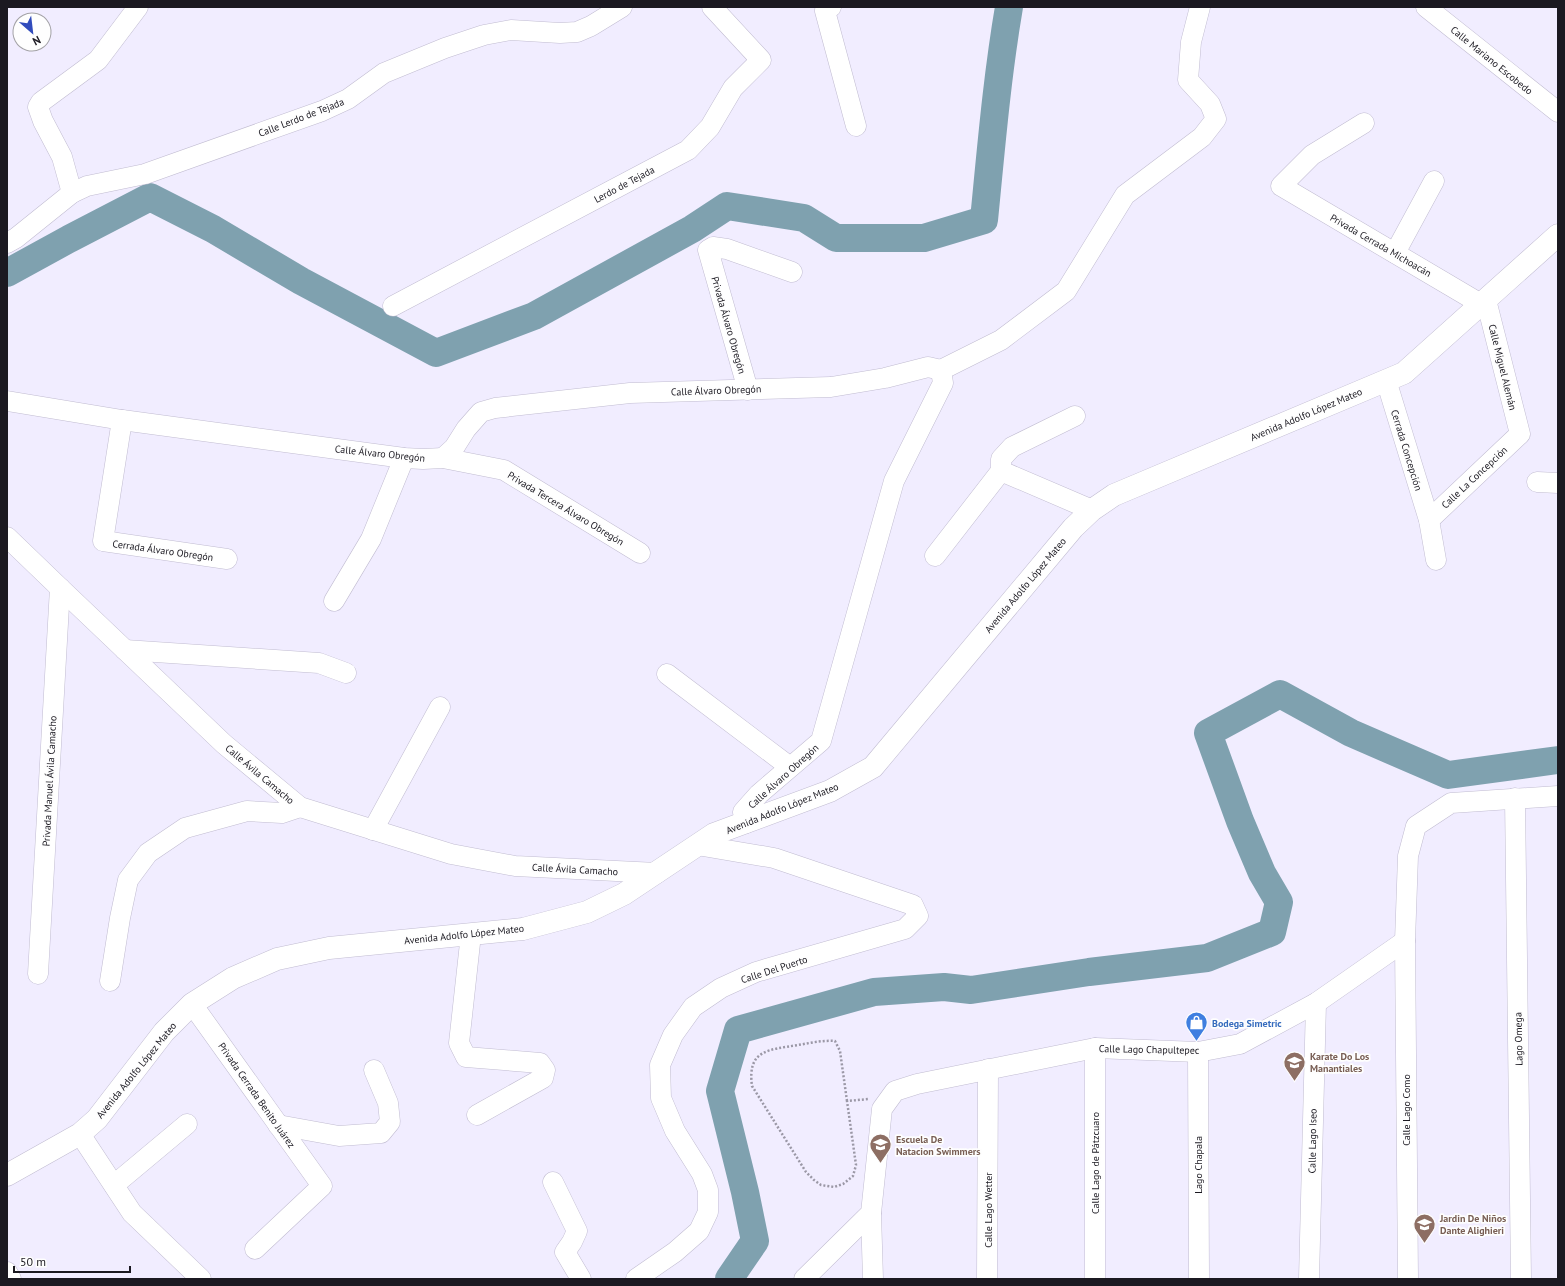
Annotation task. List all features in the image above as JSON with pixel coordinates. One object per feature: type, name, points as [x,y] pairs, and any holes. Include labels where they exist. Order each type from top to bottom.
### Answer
[{"type":"main road","name":"Avenida Adolfo López Mateo","points":[[7,1175],[80,1134],[97,1118],[164,1032],[192,1004],[233,978],[277,960],[329,948],[523,929],[587,912],[624,894],[714,834],[830,791],[872,767],[1073,528],[1092,510],[1114,495],[1404,373],[1558,235]]},
{"type":"street","points":[[72,193],[62,157],[38,107],[40,102],[98,60],[138,7]]},
{"type":"street","name":"Calle Lerdo de Tejada","points":[[7,243],[16,238],[72,193],[87,186],[145,174],[322,111],[348,99],[384,73],[445,48],[484,35],[511,30],[560,34],[577,32],[591,26],[622,7]]},
{"type":"street","name":"Lerdo de Tejada","points":[[393,306],[688,150],[710,127],[733,88],[761,60],[712,7]]},
{"type":"street","points":[[831,7],[825,11],[856,126]]},
{"type":"street","points":[[941,370],[1001,340],[1066,290],[1125,195],[1202,137],[1216,119],[1210,104],[1188,80],[1191,42],[1200,7]]},
{"type":"street","name":"Calle Mariano Escobedo","points":[[1426,7],[1558,112]]},
{"type":"street","name":"Privada Cerrada Michoacán","points":[[1364,123],[1312,155],[1281,186],[1395,254],[1483,302]]},
{"type":"street","points":[[1395,254],[1434,181]]},
{"type":"street","name":"Privada Álvaro Obregón","points":[[748,390],[708,250],[713,248],[727,249],[792,272]]},
{"type":"street","name":"Calle Miguel Alemán","points":[[1483,302],[1520,434]]},
{"type":"street","name":"Calle Álvaro Obregón","points":[[7,401],[122,420],[404,458],[423,459],[443,458],[454,448],[466,429],[481,412],[495,408],[630,393],[831,387],[885,378],[928,367],[941,370],[943,383],[894,481],[821,741],[759,794],[743,812],[746,823]]},
{"type":"street","name":"Cerrada Concepción","points":[[1386,380],[1429,520],[1436,560]]},
{"type":"street","points":[[935,556],[1001,471],[1001,459],[1012,447],[1075,416]]},
{"type":"street","name":"Cerrada Álvaro Obregón","points":[[122,420],[103,540],[227,559]]},
{"type":"street","name":"Calle La Concepción","points":[[1429,520],[1520,434]]},
{"type":"street","points":[[334,601],[371,539],[404,458]]},
{"type":"street","name":"Privada Tercera Álvaro Obregón","points":[[443,458],[504,470],[640,553]]},
{"type":"street","points":[[1001,471],[1092,510]]},
{"type":"street","points":[[1537,482],[1558,483]]},
{"type":"street","name":"Calle Ávila Camacho","points":[[7,537],[291,810],[373,830],[451,854],[514,866],[657,873]]},
{"type":"street","name":"Privada Manuel Ávila Camacho","points":[[38,974],[60,588]]},
{"type":"street","points":[[125,650],[319,662],[346,673]]},
{"type":"street","points":[[667,674],[790,767]]},
{"type":"street","points":[[373,830],[440,707]]},
{"type":"street","points":[[1405,941],[1408,856],[1416,826],[1451,803],[1558,796]]},
{"type":"street","name":"Lago Omega","points":[[1515,798],[1521,1279]]},
{"type":"street","points":[[110,981],[120,918],[128,880],[148,853],[185,828],[203,830],[248,821],[274,821],[291,810]]},
{"type":"street","name":"Calle Del Puerto","points":[[636,1279],[675,1252],[699,1231],[708,1212],[708,1190],[702,1174],[674,1131],[661,1098],[660,1065],[672,1035],[694,1007],[721,988],[756,972],[905,929],[918,916],[913,905],[774,858],[697,845]]},
{"type":"street","points":[[471,934],[458,1043],[466,1057],[540,1063],[545,1070],[543,1078],[477,1115]]},
{"type":"street","name":"Calle Lago Chapultepec","points":[[890,1098],[895,1091],[917,1084],[1095,1048],[1198,1052],[1240,1044],[1316,1003],[1405,941]]},
{"type":"street","name":"Calle Lago Como","points":[[1405,941],[1408,1279]]},
{"type":"street","name":"Calle Lago Iseo","points":[[1309,1279],[1316,1003]]},
{"type":"street","name":"Privada Cerrada Benito Juárez","points":[[192,1004],[322,1186],[255,1249]]},
{"type":"street","name":"Calle Lago de Pátzcuaro","points":[[1095,1048],[1095,1279]]},
{"type":"street","name":"Lago Chapala","points":[[1198,1052],[1199,1279]]},
{"type":"street","name":"Calle Lago Wetter","points":[[987,1279],[988,1069]]},
{"type":"street","points":[[278,1125],[339,1136],[381,1133],[390,1122],[388,1103],[374,1070]]},
{"type":"street","points":[[873,1279],[871,1213],[882,1109],[890,1098]]},
{"type":"street","points":[[114,1185],[187,1124]]},
{"type":"street","points":[[80,1134],[132,1213],[201,1279]]},
{"type":"street","points":[[553,1182],[577,1231],[565,1252],[580,1279]]},
{"type":"street","points":[[804,1279],[871,1213]]},
{"type":"street","points":[[7,1272],[11,1279]]},
{"type":"path","points":[[835,1041],[840,1051],[846,1101],[856,1165],[853,1176],[842,1184],[834,1187],[821,1185],[806,1172],[752,1086],[750,1073],[753,1063],[760,1055],[771,1049],[835,1041]]},
{"type":"path","points":[[846,1101],[890,1098]]},
{"type":"waterway","points":[[7,273],[150,197],[213,229],[301,281],[436,353],[534,316],[692,229],[727,206],[804,218],[836,238],[924,238],[984,220],[998,86],[1009,7]]},
{"type":"waterway","points":[[729,1279],[755,1241],[745,1192],[720,1091],[738,1030],[874,992],[944,987],[971,990],[1089,972],[1207,958],[1272,932],[1279,902],[1262,873],[1240,821],[1208,733],[1280,694],[1351,733],[1448,775],[1558,760]]},
{"type":"place","name":"Bodega Simetric","points":[[1196,1042]]},
{"type":"place","name":"Karate Do Los Manantiales","points":[[1294,1082]]},
{"type":"place","name":"Escuela De Natacion Swimmers","points":[[881,1164]]},
{"type":"place","name":"Jardin De Niños Dante Alighieri","points":[[1424,1244]]}]
